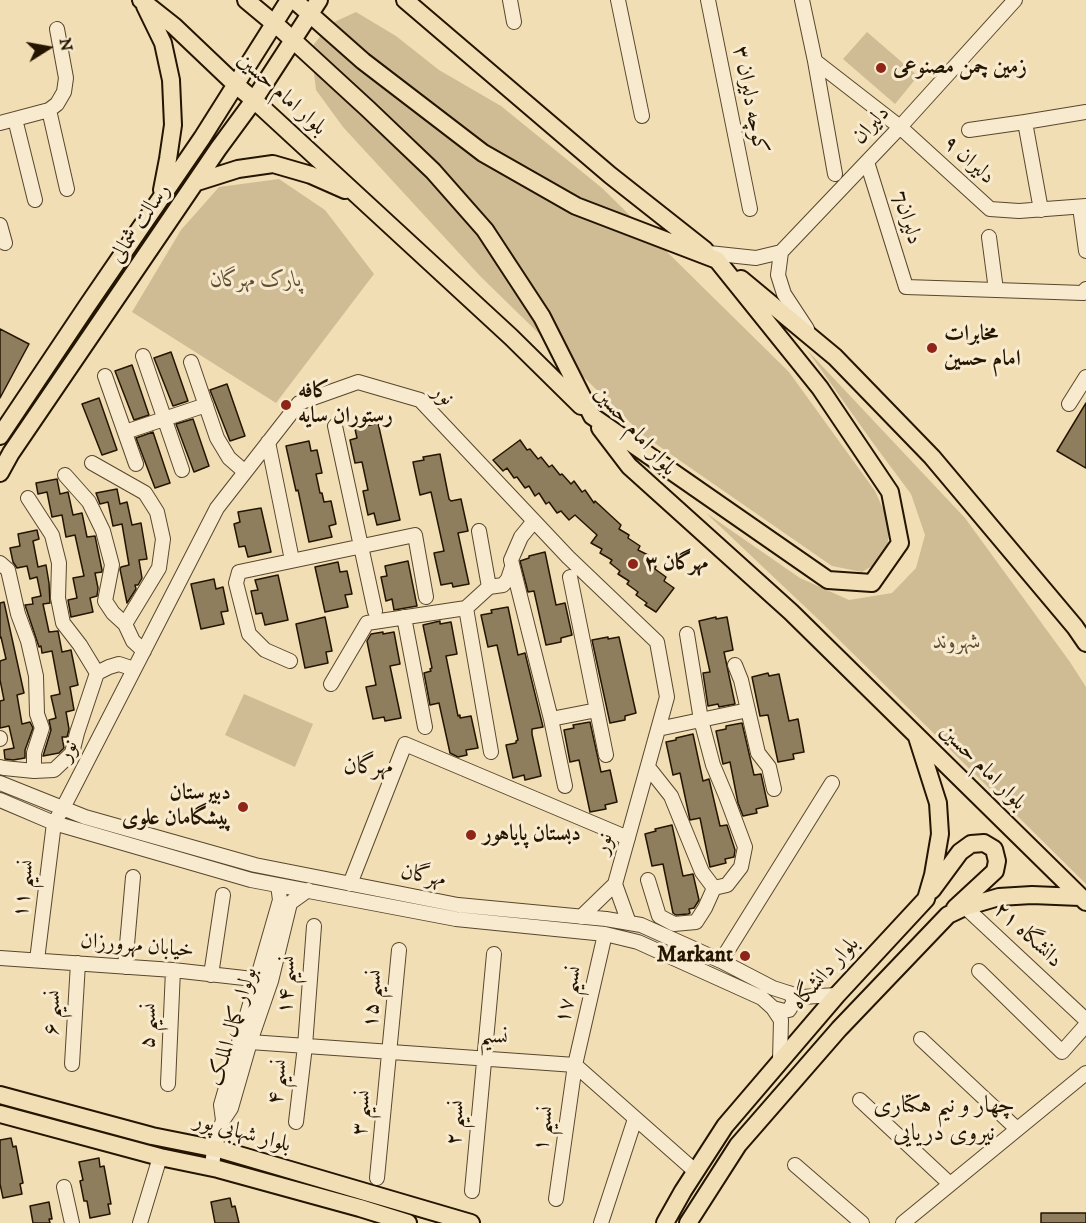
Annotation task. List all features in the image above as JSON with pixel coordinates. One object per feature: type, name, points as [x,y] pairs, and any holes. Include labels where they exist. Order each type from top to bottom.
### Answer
[{"type":"main road","points":[[246,0],[282,30],[409,147],[485,230],[542,316],[592,416],[828,580],[872,583],[900,543],[890,492],[820,388],[713,256],[576,206],[483,153],[363,61],[294,0]]},
{"type":"main road","name":"رسالت شمالی","points":[[0,436],[202,138],[289,0]]},
{"type":"main road","name":"رسالت شمالی","points":[[0,473],[11,453],[218,149],[254,100],[320,0]]},
{"type":"main road","points":[[405,0],[415,6],[610,175],[758,291],[835,357],[932,457],[1080,630],[1086,643]]},
{"type":"main road","points":[[142,1],[163,43],[171,80],[173,124],[161,199]]},
{"type":"main road","name":"بلوار امام حسین","points":[[142,1],[174,26],[236,86],[511,337],[592,416],[629,466],[791,612],[1083,900]]},
{"type":"main road","points":[[202,138],[210,133],[215,134],[218,138],[218,149]]},
{"type":"main road","points":[[197,182],[238,169],[273,164],[311,175],[358,196]]},
{"type":"main road","name":"بلوار دانشگاه","points":[[668,1218],[725,1125],[837,994],[926,899],[940,834],[938,803],[916,733]]},
{"type":"main road","points":[[926,899],[960,852],[971,844],[984,843],[994,849],[997,861],[995,872],[948,915]]},
{"type":"main road","name":"بلوار دانشگاه","points":[[693,1221],[738,1145],[839,1029],[948,915],[965,907],[999,897],[1032,895],[1083,900]]},
{"type":"main road","points":[[775,1065],[788,1088]]},
{"type":"main road","name":"بلوار شهابی پور","points":[[0,1095],[214,1149],[471,1223]]},
{"type":"main road","name":"بلوار شهابی پور","points":[[0,1114],[160,1157],[212,1167],[408,1223]]},
{"type":"main road","points":[[160,1157],[164,1138]]},
{"type":"main road","points":[[654,1223],[668,1218]]},
{"type":"street","points":[[510,0],[514,22]]},
{"type":"street","points":[[618,0],[642,116]]},
{"type":"street","name":"کوچه دلیران ۳","points":[[708,0],[750,209]]},
{"type":"street","points":[[802,0],[835,174]]},
{"type":"street","name":"دلیران","points":[[782,252],[1015,0]]},
{"type":"street","points":[[0,123],[49,110],[57,104],[64,92],[66,78],[57,29]]},
{"type":"street","name":"دلیران ۹","points":[[815,61],[900,127],[990,209],[1019,211],[1083,206]]},
{"type":"street","points":[[49,110],[66,189]]},
{"type":"street","points":[[969,130],[1086,112]]},
{"type":"street","points":[[15,119],[36,200]]},
{"type":"street","points":[[1025,122],[1041,210]]},
{"type":"street","name":"دلیران7","points":[[867,162],[906,287],[996,290]]},
{"type":"street","points":[[1083,206],[1086,251]]},
{"type":"street","points":[[0,225],[5,243]]},
{"type":"street","points":[[989,237],[996,290],[1083,293],[1086,289]]},
{"type":"street","points":[[713,256],[756,258],[782,252],[778,275],[784,294],[813,338]]},
{"type":"street","points":[[143,356],[182,470]]},
{"type":"street","points":[[191,362],[217,438],[229,458],[245,472]]},
{"type":"street","points":[[105,376],[136,464]]},
{"type":"street","points":[[1069,404],[1086,376]]},
{"type":"street","name":"نور","points":[[54,823],[217,508],[299,403],[357,382],[420,400],[568,557],[657,642],[667,697],[648,767],[615,884],[580,917]]},
{"type":"street","points":[[125,432],[206,405]]},
{"type":"street","points":[[335,426],[375,610]]},
{"type":"street","points":[[268,442],[292,560]]},
{"type":"street","points":[[92,464],[146,493],[157,512],[163,539],[159,568],[125,624]]},
{"type":"street","points":[[65,475],[88,502],[103,531],[111,565],[105,601],[113,613],[125,624],[133,641],[144,651]]},
{"type":"street","points":[[28,498],[52,535],[59,563],[58,598],[63,623],[97,673]]},
{"type":"street","points":[[534,521],[521,537],[511,560],[551,719],[565,786]]},
{"type":"street","points":[[479,531],[489,586]]},
{"type":"street","points":[[290,661],[265,650],[249,634],[236,583],[238,572],[415,535],[426,597]]},
{"type":"street","points":[[0,563],[8,570],[36,676],[38,714],[42,728],[34,753],[34,771]]},
{"type":"street","points":[[331,684],[367,623],[466,608],[489,586],[502,585],[508,579],[512,567]]},
{"type":"street","points":[[570,577],[606,756]]},
{"type":"street","points":[[466,608],[491,752]]},
{"type":"street","points":[[405,617],[425,728]]},
{"type":"street","points":[[687,634],[701,720],[712,765],[745,847],[741,867],[726,885],[714,888]]},
{"type":"street","points":[[0,767],[34,771],[54,770],[72,753],[97,673],[119,664],[134,669]]},
{"type":"street","points":[[735,665],[741,680],[758,753],[769,767],[774,789]]},
{"type":"street","points":[[551,719],[597,710]]},
{"type":"street","points":[[658,729],[748,710]]},
{"type":"street","points":[[350,884],[405,744],[628,838]]},
{"type":"street","points":[[648,767],[671,796],[702,872],[714,888]]},
{"type":"street","name":"مهرگان","points":[[0,783],[86,817],[255,865],[458,905],[641,925],[721,961],[773,988],[801,997],[837,994]]},
{"type":"street","points":[[721,961],[832,783]]},
{"type":"street","name":"مهرگان","points":[[0,800],[54,823],[251,879],[456,919],[605,934],[638,942],[762,998],[773,1008]]},
{"type":"street","name":"نسیم ۱۱","points":[[37,960],[54,823]]},
{"type":"street","points":[[125,967],[133,877]]},
{"type":"street","points":[[648,880],[659,916],[674,924],[696,922],[714,888]]},
{"type":"street","name":"نور","points":[[615,884],[629,923]]},
{"type":"street","name":"بولوار کمال الملک","points":[[223,1120],[231,1108],[250,1042],[280,900],[278,885]]},
{"type":"street","name":"بولوار کمال الملک","points":[[223,1120],[221,1105],[290,903],[308,891]]},
{"type":"street","points":[[212,975],[223,895]]},
{"type":"street","name":"دانشگاه ۲۱","points":[[965,907],[1086,1020]]},
{"type":"street","points":[[531,927],[533,912]]},
{"type":"street","name":"نسیم ۱۴","points":[[305,1046],[314,926]]},
{"type":"street","name":"نسیم ۱۷","points":[[575,1065],[605,934]]},
{"type":"street","name":"نسیم ۱۵","points":[[390,1052],[399,950]]},
{"type":"street","name":"نسیم ۲","points":[[472,1191],[494,954]]},
{"type":"street","name":"خیابان مهرورزان","points":[[0,958],[173,970],[264,980]]},
{"type":"street","name":"نسیم ۶","points":[[72,1064],[78,963]]},
{"type":"street","name":"نسیم ۵","points":[[168,1084],[173,970]]},
{"type":"street","points":[[979,971],[1062,1052],[1086,1025]]},
{"type":"street","points":[[773,1008],[789,1010],[794,1003],[789,993]]},
{"type":"street","points":[[773,1008],[781,1020],[775,1065]]},
{"type":"street","points":[[921,1039],[1017,1129]]},
{"type":"street","name":"نسیم","points":[[250,1042],[575,1065]]},
{"type":"street","name":"نسیم ۴","points":[[296,1122],[305,1046]]},
{"type":"street","name":"نسیم ۳","points":[[378,1178],[390,1052]]},
{"type":"street","points":[[575,1065],[695,1171]]},
{"type":"street","name":"نسیم ۱","points":[[556,1199],[575,1065]]},
{"type":"street","points":[[903,1223],[1017,1129],[1083,1081]]},
{"type":"street","points":[[860,1100],[950,1184]]},
{"type":"street","points":[[602,1223],[635,1119]]},
{"type":"street","points":[[212,1167],[214,1149],[223,1120]]},
{"type":"street","points":[[140,1223],[160,1157]]},
{"type":"street","points":[[795,1165],[862,1223]]},
{"type":"street","points":[[64,1187],[72,1223]]},
{"type":"green space","points":[[356,12],[396,36],[439,70],[501,106],[602,188],[789,372],[875,491],[890,524],[886,558],[862,572],[832,566],[643,435],[481,277],[343,127],[316,90],[311,48],[330,24]]},
{"type":"green space","name":"زمین چمن مصنوعی","points":[[867,32],[918,76],[895,104],[843,59]]},
{"type":"green space","name":"پارک مهرگان","points":[[279,179],[325,210],[374,274],[276,403],[132,312],[181,230],[219,187]]},
{"type":"green space","name":"شهروند","points":[[807,350],[965,518],[1086,687],[1086,884],[820,621],[706,513],[800,578],[849,600],[892,593],[916,568],[925,535],[911,494]]},
{"type":"green space","points":[[244,694],[313,724],[295,767],[225,735]]},
{"type":"building","points":[[0,329],[29,344],[0,398]]},
{"type":"building","points":[[171,352],[188,401],[173,406],[154,358]]},
{"type":"building","points":[[132,365],[149,415],[134,420],[115,371]]},
{"type":"building","points":[[227,384],[245,436],[230,441],[210,390]]},
{"type":"building","points":[[99,398],[117,450],[102,455],[82,404]]},
{"type":"building","points":[[1086,403],[1086,468],[1057,451]]},
{"type":"building","points":[[193,419],[209,466],[194,472],[176,424]]},
{"type":"building","points":[[378,423],[400,520],[377,525],[374,513],[368,515],[363,491],[368,490],[362,462],[355,463],[350,440],[357,438],[355,429]]},
{"type":"building","points":[[153,432],[170,483],[155,488],[136,438]]},
{"type":"building","points":[[520,440],[538,459],[541,457],[549,467],[552,465],[571,484],[574,481],[582,492],[585,490],[594,503],[595,501],[621,525],[619,529],[640,546],[638,550],[648,555],[646,559],[656,566],[655,569],[666,577],[664,581],[674,588],[656,612],[636,595],[638,592],[627,584],[629,581],[618,574],[620,571],[610,563],[612,560],[600,553],[602,549],[591,543],[597,535],[575,515],[569,520],[561,511],[557,513],[549,502],[546,504],[539,493],[535,496],[529,486],[525,488],[507,468],[503,471],[493,460]]},
{"type":"building","points":[[309,441],[311,451],[317,450],[322,473],[316,474],[320,493],[322,493],[324,502],[331,501],[336,524],[329,526],[332,537],[309,542],[286,446]]},
{"type":"building","points":[[440,454],[449,499],[451,501],[461,499],[468,531],[458,533],[469,584],[453,587],[452,583],[441,585],[434,553],[444,551],[431,492],[420,495],[413,462],[424,460],[423,457]]},
{"type":"building","points":[[57,479],[60,494],[68,492],[73,515],[82,513],[87,537],[95,536],[102,570],[102,572],[95,573],[98,588],[97,596],[90,598],[93,612],[71,617],[68,600],[77,598],[73,578],[84,576],[75,535],[66,537],[62,515],[52,517],[47,492],[38,494],[36,483]]},
{"type":"building","points":[[117,489],[120,504],[127,502],[132,525],[141,523],[147,559],[139,560],[142,578],[138,585],[135,585],[136,589],[127,603],[120,569],[129,565],[122,524],[113,526],[108,502],[100,504],[96,493]]},
{"type":"building","points":[[261,508],[271,552],[248,557],[245,546],[239,547],[234,524],[240,522],[238,512]]},
{"type":"building","points":[[37,530],[39,539],[33,541],[38,567],[46,565],[49,583],[50,603],[43,604],[49,632],[58,631],[62,652],[71,650],[78,685],[70,687],[74,710],[66,712],[69,729],[67,737],[62,737],[64,748],[59,753],[43,756],[51,730],[49,720],[56,718],[51,696],[60,694],[52,651],[42,653],[25,605],[33,604],[32,598],[41,596],[37,577],[30,579],[27,566],[17,568],[10,548],[20,546],[18,534]]},
{"type":"building","points":[[545,552],[556,605],[565,603],[572,635],[561,638],[561,642],[546,645],[534,591],[528,592],[520,561]]},
{"type":"building","points":[[408,561],[417,606],[394,610],[392,599],[386,601],[381,577],[387,576],[385,566]]},
{"type":"building","points":[[338,562],[340,572],[347,571],[352,594],[345,595],[348,607],[325,612],[315,567]]},
{"type":"building","points":[[278,575],[288,620],[265,625],[262,613],[256,614],[251,591],[258,590],[255,580]]},
{"type":"building","points":[[214,579],[216,589],[223,587],[228,611],[221,612],[224,624],[201,629],[191,584]]},
{"type":"building","points":[[4,602],[24,693],[17,695],[22,724],[30,722],[33,728],[25,750],[25,758],[13,760],[5,759],[4,750],[14,748],[9,726],[0,728],[0,701],[4,700],[0,680],[0,661],[6,659],[0,638],[0,603]]},
{"type":"building","points":[[508,607],[518,655],[525,653],[543,727],[532,729],[541,776],[525,780],[524,775],[513,778],[506,745],[516,743],[518,740],[497,645],[488,647],[481,615],[492,613],[491,610]]},
{"type":"building","points":[[325,617],[332,651],[326,652],[328,663],[305,668],[296,624]]},
{"type":"building","points":[[716,617],[716,619],[727,617],[733,650],[724,652],[735,704],[719,707],[718,704],[708,706],[703,673],[710,672],[699,621]]},
{"type":"building","points":[[440,621],[440,624],[451,622],[457,654],[446,656],[458,716],[460,715],[460,718],[471,716],[478,748],[466,750],[467,755],[458,757],[450,753],[439,703],[430,705],[424,673],[431,671],[432,668],[423,625]]},
{"type":"building","points":[[383,632],[383,634],[394,632],[400,664],[390,666],[401,718],[385,721],[384,717],[373,719],[366,687],[376,685],[367,641],[371,634]]},
{"type":"building","points":[[608,637],[608,639],[619,637],[636,713],[625,716],[625,720],[610,723],[592,640]]},
{"type":"building","points":[[768,673],[769,676],[779,674],[789,721],[798,719],[804,752],[793,754],[794,759],[778,762],[768,715],[760,716],[752,677]]},
{"type":"building","points":[[590,722],[601,772],[610,770],[617,802],[605,805],[606,809],[590,812],[579,760],[570,762],[564,730],[574,728],[573,725]]},
{"type":"building","points":[[742,723],[754,775],[761,774],[768,806],[756,809],[757,813],[743,816],[738,803],[730,762],[723,764],[716,731],[726,729],[726,726]]},
{"type":"building","points":[[693,734],[703,781],[709,779],[720,826],[727,825],[735,850],[734,857],[725,859],[726,863],[710,867],[700,818],[690,820],[680,773],[673,775],[666,742]]},
{"type":"building","points":[[672,825],[683,876],[693,874],[699,900],[694,908],[689,909],[688,914],[673,913],[663,864],[652,866],[645,834]]},
{"type":"building","points":[[11,1138],[13,1147],[16,1146],[23,1183],[20,1184],[22,1194],[3,1198],[0,1184],[0,1140]]},
{"type":"building","points":[[99,1158],[100,1167],[104,1166],[111,1204],[108,1204],[110,1214],[90,1218],[80,1181],[83,1180],[79,1162]]},
{"type":"building","points":[[230,1198],[232,1207],[235,1206],[239,1223],[215,1223],[211,1202]]},
{"type":"building","points":[[49,1202],[52,1219],[49,1219],[50,1223],[33,1223],[30,1206]]},
{"type":"building","points":[[1041,1213],[1086,1213],[1086,1223],[1041,1223]]},
{"type":"place","name":"زمین چمن مصنوعی","points":[[881,68]]},
{"type":"place","name":"مخابرات امام حسین","points":[[932,348]]},
{"type":"place","name":"کافه رستوران سایه","points":[[286,405]]},
{"type":"place","name":"مهرگان ۳","points":[[633,564]]},
{"type":"place","name":"دبیرستان پیشگامان علوی","points":[[243,807]]},
{"type":"place","name":"دبستان پایاهور","points":[[471,835]]},
{"type":"place","name":"Markant","points":[[745,956]]},
{"type":"district","name":"مهرگان","points":[[368,768]]},
{"type":"district","name":"چهار و نیم هکتاری نیروی دریایی","points":[[944,1121]]}]
